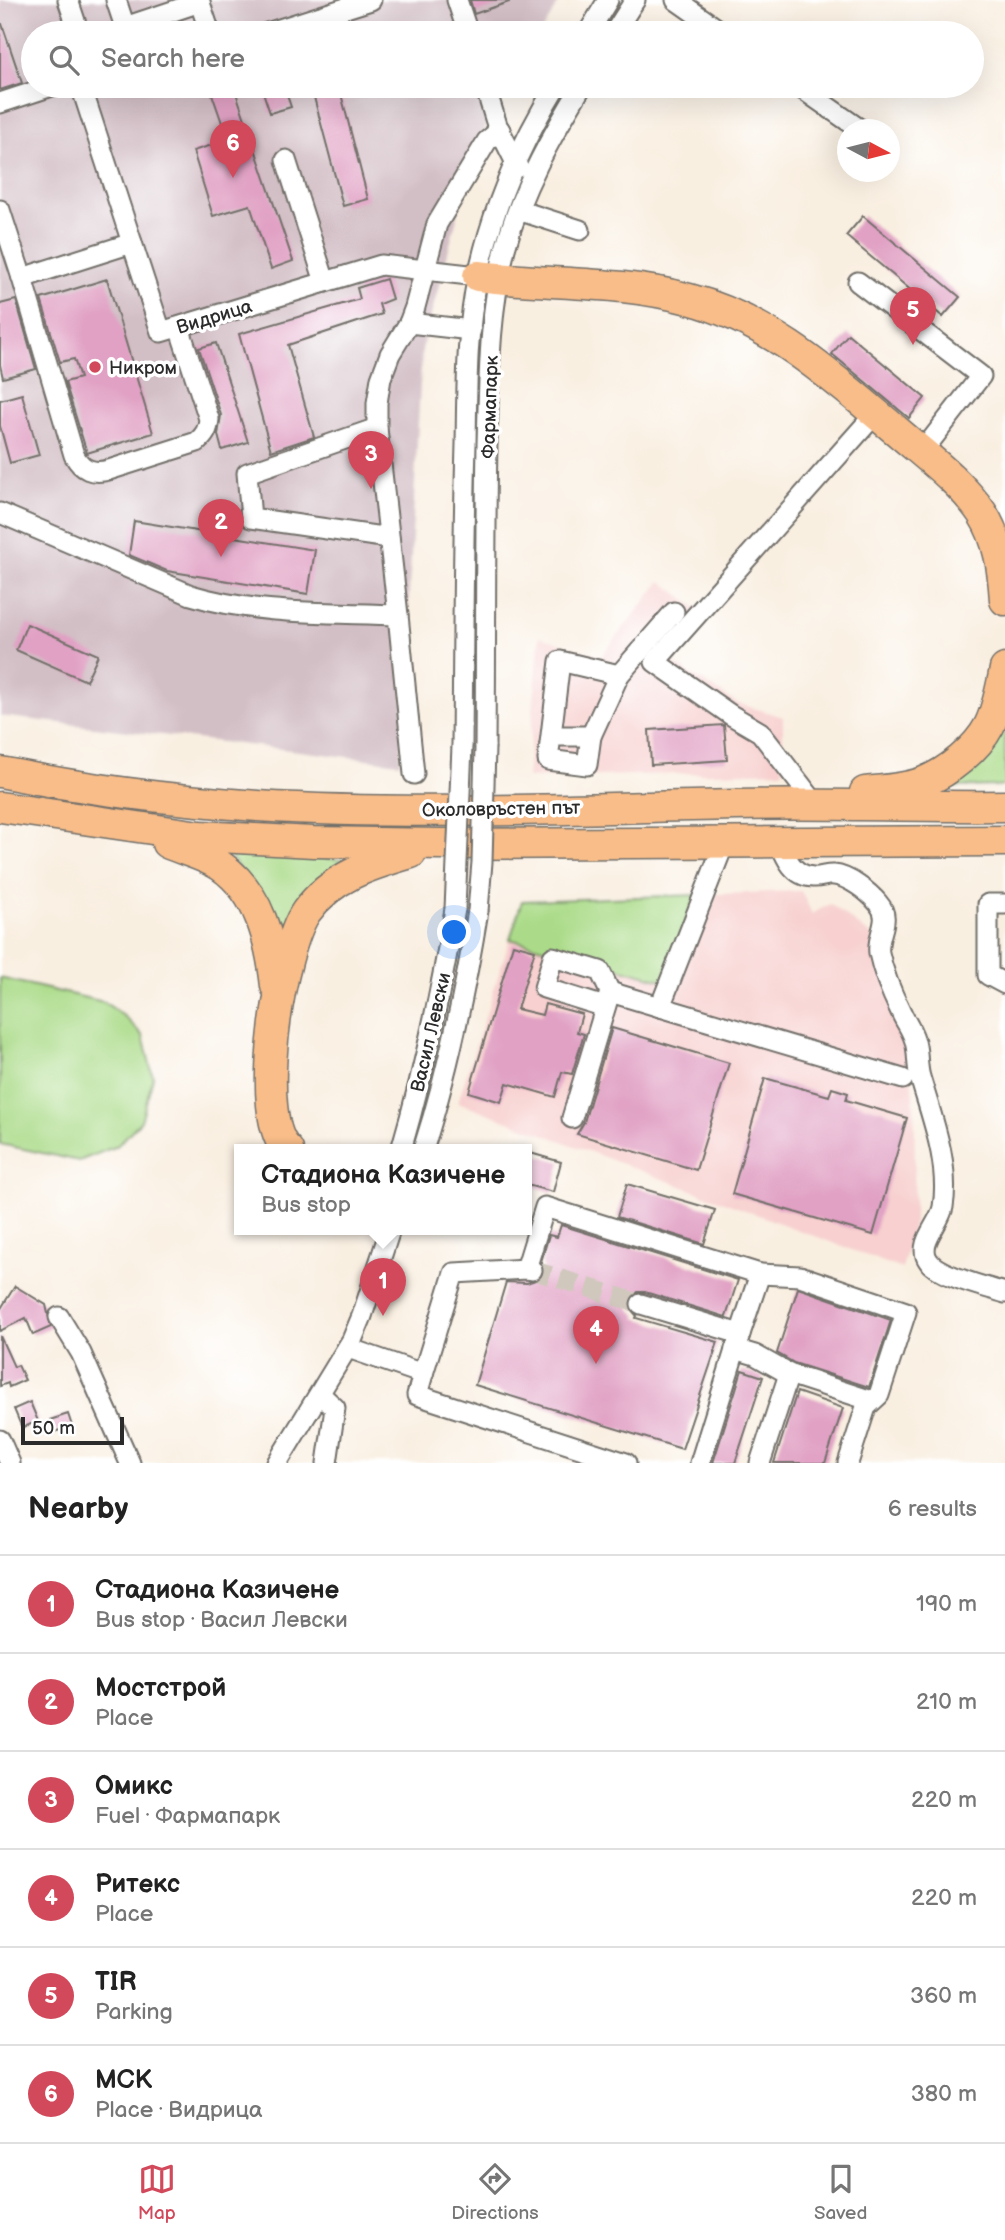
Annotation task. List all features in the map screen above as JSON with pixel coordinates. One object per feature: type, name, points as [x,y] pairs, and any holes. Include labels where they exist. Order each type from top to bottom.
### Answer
[{"type":"highway","points":[[488,277],[654,290],[714,307],[759,327],[793,347],[922,452],[962,489],[983,514],[998,548],[1005,600]]},
{"type":"highway","points":[[797,801],[887,790],[923,782],[950,766],[971,748],[988,728],[998,704],[1005,669]]},
{"type":"highway","name":"Околовръстен път","points":[[0,772],[158,796],[257,806],[485,809],[797,801],[1005,806]]},
{"type":"highway","name":"Околовръстен път","points":[[0,807],[200,836],[302,842],[441,844],[1005,841]]},
{"type":"highway","points":[[129,827],[220,866],[244,888],[258,910],[273,961],[277,1000],[272,1111],[275,1131],[284,1144]]},
{"type":"highway","points":[[277,1000],[294,936],[306,913],[323,893],[344,876],[368,865],[441,844]]},
{"type":"street","points":[[68,0],[75,21]]},
{"type":"street","points":[[116,0],[123,21]]},
{"type":"street","points":[[305,21],[371,0]]},
{"type":"street","points":[[457,0],[464,21]]},
{"type":"street","points":[[595,21],[608,0]]},
{"type":"street","points":[[622,21],[635,0]]},
{"type":"street","points":[[676,0],[706,21]]},
{"type":"street","points":[[149,21],[199,1],[206,21]]},
{"type":"street","points":[[0,103],[21,96]]},
{"type":"street","name":"Видрица","points":[[85,98],[161,332],[381,265],[488,277]]},
{"type":"street","points":[[489,98],[514,163],[529,183]]},
{"type":"street","name":"Фармапарк","points":[[485,747],[488,277],[498,204],[514,163],[549,98]]},
{"type":"street","name":"Фармапарк","points":[[462,746],[465,465],[471,330],[488,277],[529,183],[546,147],[575,98]]},
{"type":"street","points":[[815,98],[845,119]]},
{"type":"street","points":[[414,774],[377,428],[377,402],[381,378],[390,354],[409,323],[437,224],[487,141],[500,130]]},
{"type":"street","points":[[286,160],[325,282]]},
{"type":"street","points":[[0,210],[74,455],[87,471],[109,470],[197,442],[205,436],[209,419],[179,327]]},
{"type":"street","points":[[518,210],[580,230]]},
{"type":"street","points":[[22,278],[132,243]]},
{"type":"street","points":[[858,282],[981,376],[922,452]]},
{"type":"street","points":[[409,323],[471,330]]},
{"type":"street","points":[[620,675],[560,661],[548,760],[587,765],[591,736],[620,675],[648,656],[876,414]]},
{"type":"street","points":[[377,428],[247,473],[251,518],[389,538]]},
{"type":"street","points":[[0,513],[191,595],[217,603],[260,609],[398,615]]},
{"type":"street","points":[[648,656],[674,612]]},
{"type":"street","points":[[648,656],[731,715],[760,732],[797,801]]},
{"type":"street","points":[[551,736],[591,736]]},
{"type":"street","name":"Васил Левски","points":[[403,1144],[437,1006],[455,909],[462,746]]},
{"type":"street","name":"Васил Левски","points":[[426,1144],[461,1004],[478,911],[483,851],[485,747]]},
{"type":"street","points":[[660,1007],[725,841]]},
{"type":"street","points":[[779,841],[787,861],[802,875],[834,875],[845,878],[879,903],[885,914],[885,925],[878,944],[880,956],[893,994],[914,1037],[919,1075],[934,1117],[944,1184],[943,1206],[925,1249],[928,1261],[937,1269],[1005,1293]]},
{"type":"street","points":[[1005,904],[988,904],[988,975],[1005,984]]},
{"type":"street","points":[[572,1118],[608,999],[660,1007],[903,1079]]},
{"type":"street","points":[[626,1463],[417,1395],[453,1273],[529,1269],[545,1207],[760,1273],[800,1276],[906,1312],[879,1395],[866,1407],[848,1463]]},
{"type":"street","points":[[277,1463],[348,1348],[362,1316],[388,1235]]},
{"type":"street","points":[[700,1463],[760,1273]]},
{"type":"street","points":[[641,1304],[737,1341],[755,1355],[789,1374],[872,1401]]},
{"type":"street","points":[[59,1317],[86,1364],[130,1463]]},
{"type":"street","points":[[348,1348],[423,1374]]},
{"type":"street","points":[[760,1463],[789,1374]]},
{"type":"street","points":[[320,1394],[335,1408],[327,1463]]},
{"type":"shaded area","points":[[0,0],[560,0],[548,21],[21,21],[21,98],[503,98],[477,143],[422,349],[400,763],[0,716]]},
{"type":"shaded area","points":[[661,581],[703,613],[672,654],[675,664],[737,703],[783,717],[783,771],[527,778],[540,636],[601,657]]},
{"type":"shaded area","points":[[801,891],[812,914],[830,904],[871,935],[910,1055],[915,1126],[914,1222],[902,1269],[458,1102],[522,901]]},
{"type":"green space","points":[[1005,713],[1005,786],[941,787]]},
{"type":"green space","points":[[228,853],[348,860],[288,925],[276,921]]},
{"type":"green space","points":[[696,895],[663,980],[510,939],[522,901]]},
{"type":"green space","points":[[0,978],[104,1002],[125,1017],[143,1036],[153,1077],[141,1121],[117,1146],[79,1161],[0,1144]]},
{"type":"building","points":[[470,0],[509,0],[509,2],[474,14]]},
{"type":"building","points":[[0,24],[2,24],[21,83],[0,90]]},
{"type":"building","points":[[213,98],[238,98],[293,261],[271,269],[250,205],[213,216],[193,151],[228,140]]},
{"type":"building","points":[[265,98],[288,98],[291,107],[270,113]]},
{"type":"building","points":[[314,98],[342,98],[368,199],[343,206]]},
{"type":"building","points":[[863,216],[960,297],[943,317],[846,236]]},
{"type":"building","name":"Никром","points":[[107,279],[153,433],[87,453],[65,382],[80,378],[74,359],[60,362],[41,299]]},
{"type":"building","points":[[386,279],[392,299],[379,304],[382,314],[288,345],[314,437],[271,451],[239,334],[360,299],[357,288]]},
{"type":"building","points":[[16,300],[36,369],[3,378],[0,365],[0,304]]},
{"type":"building","points":[[848,334],[925,398],[909,418],[832,354]]},
{"type":"building","points":[[216,343],[248,442],[222,450],[218,435],[221,415],[199,348]]},
{"type":"building","points":[[22,394],[39,455],[10,463],[0,426],[0,400]]},
{"type":"building","points":[[134,521],[315,550],[308,594],[167,571],[129,555]]},
{"type":"building","points":[[27,624],[98,655],[86,681],[16,650]]},
{"type":"building","points":[[724,725],[727,760],[651,765],[649,730]]},
{"type":"building","points":[[513,944],[535,950],[517,1009],[542,1015],[545,1004],[582,1014],[577,1032],[584,1034],[572,1074],[562,1072],[555,1097],[507,1083],[501,1102],[469,1092]]},
{"type":"building","points":[[612,1028],[729,1063],[696,1170],[577,1134],[584,1122]]},
{"type":"building","points":[[765,1078],[829,1096],[832,1088],[848,1093],[846,1100],[907,1118],[873,1235],[732,1194]]},
{"type":"building","points":[[532,1153],[561,1162],[553,1192],[532,1186]]},
{"type":"building","points":[[627,1184],[715,1210],[704,1244],[617,1217]]},
{"type":"building","points":[[561,1225],[738,1280],[726,1317],[645,1292],[638,1292],[630,1300],[629,1307],[636,1318],[718,1342],[682,1449],[475,1385],[506,1282],[527,1283],[541,1278],[544,1271],[541,1262],[549,1235],[557,1237]]},
{"type":"building","points":[[15,1286],[46,1305],[51,1327],[33,1335],[26,1318],[0,1331],[0,1310]]},
{"type":"building","points":[[798,1288],[891,1320],[869,1387],[794,1363],[777,1353]]},
{"type":"building","points":[[0,1336],[14,1367],[18,1365],[25,1380],[9,1387],[8,1383],[0,1386]]},
{"type":"building","points":[[742,1370],[763,1377],[735,1463],[713,1463]]},
{"type":"building","points":[[797,1392],[843,1408],[825,1463],[774,1463]]},
{"type":"building","points":[[30,1402],[38,1421],[22,1428],[14,1409]]},
{"type":"building","points":[[68,1414],[72,1426],[54,1432],[50,1420]]},
{"type":"tunnel","points":[[532,1270],[641,1304]]},
{"type":"place","name":"МСК","points":[[233,178]]},
{"type":"place","name":"TIR","points":[[913,345]]},
{"type":"place","name":"Никром","points":[[95,367]]},
{"type":"place","name":"Омикс","points":[[371,489]]},
{"type":"place","name":"Мостстрой","points":[[221,557]]},
{"type":"place","name":"Стадиона Казичене","points":[[383,1316]]},
{"type":"place","name":"Ритекс","points":[[596,1364]]}]
